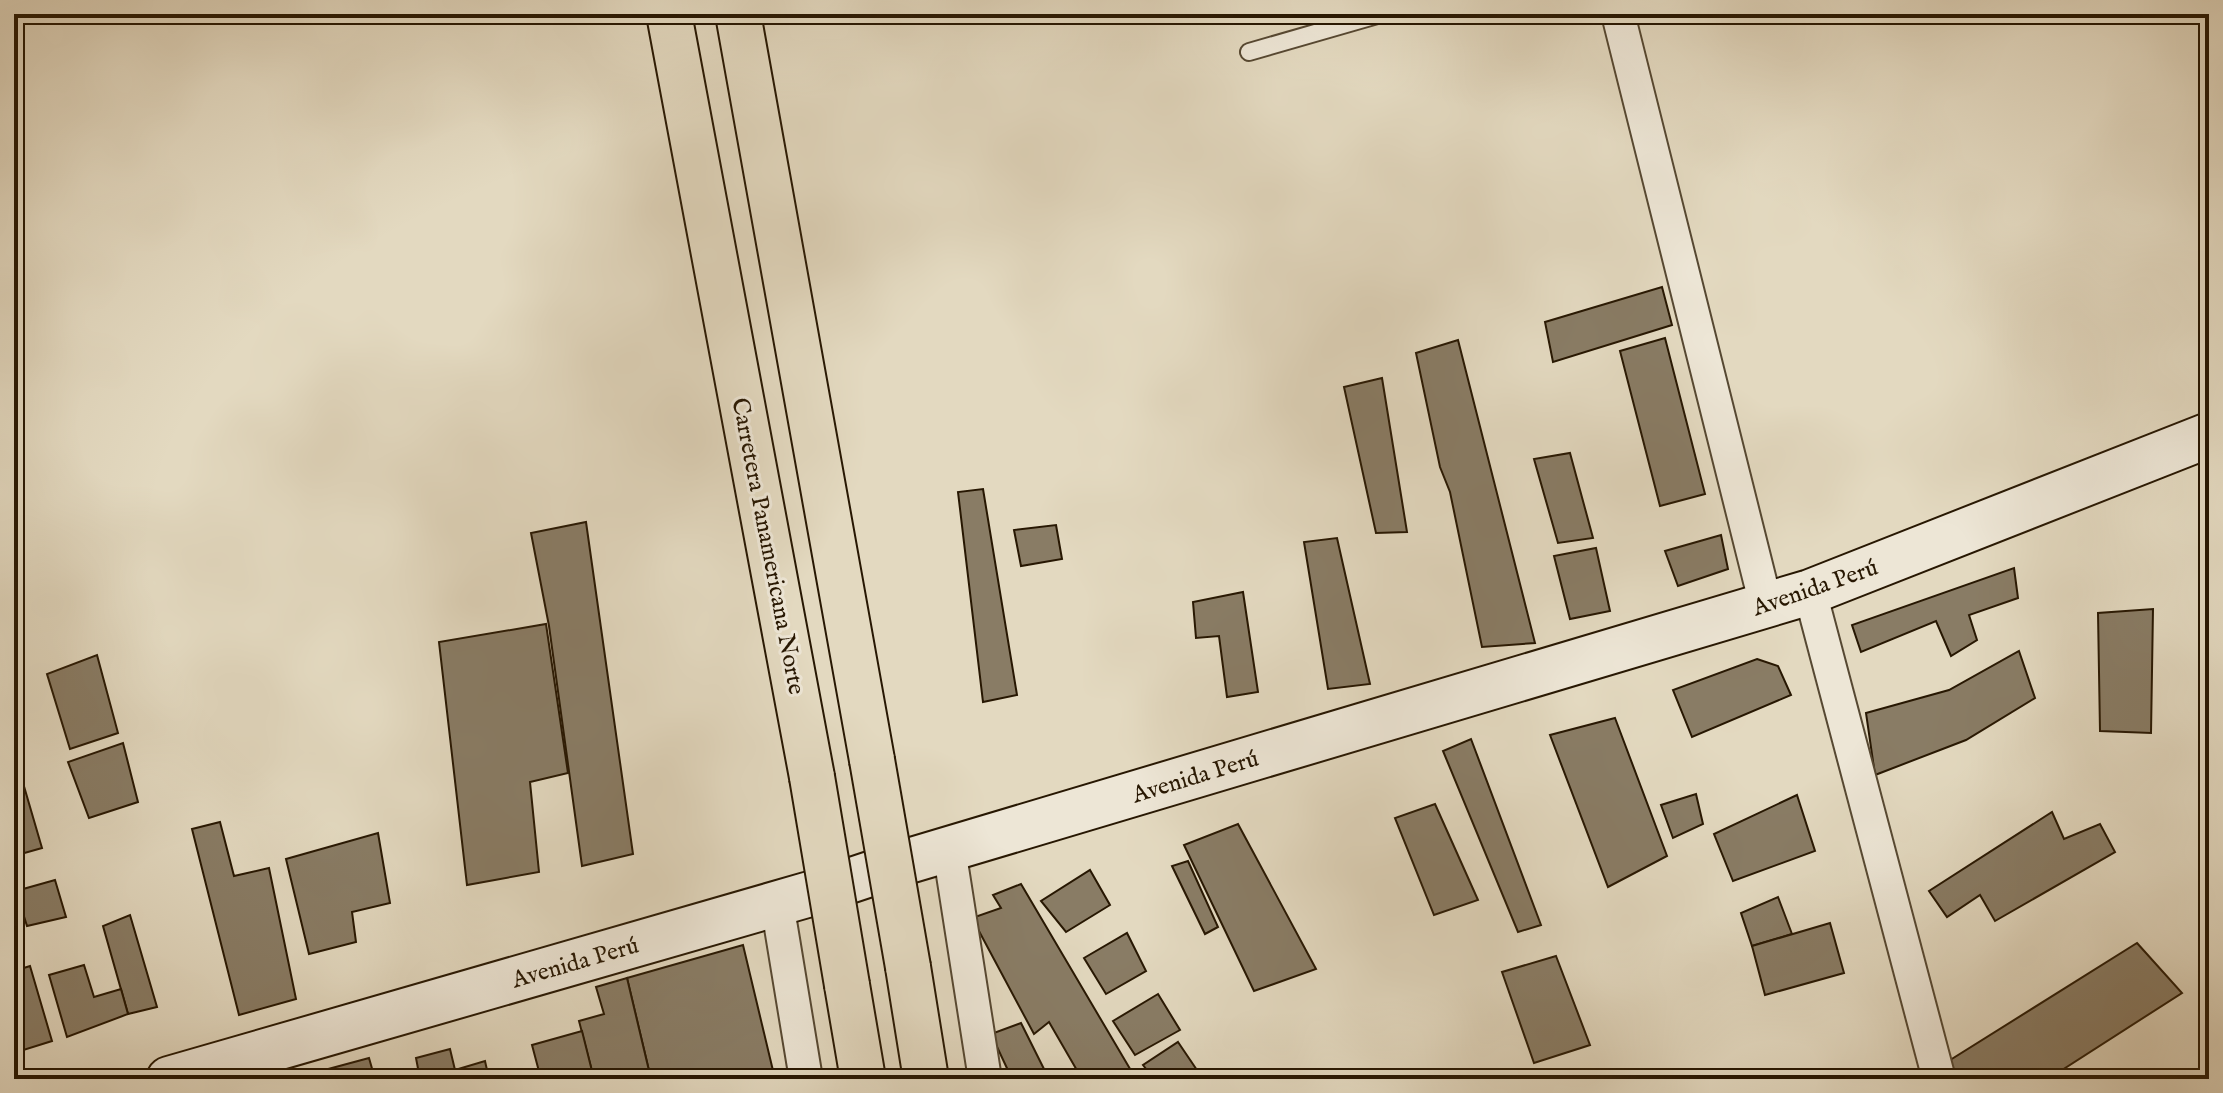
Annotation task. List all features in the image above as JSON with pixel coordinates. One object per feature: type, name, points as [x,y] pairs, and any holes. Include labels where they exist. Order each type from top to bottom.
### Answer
[{"type":"highway","name":"Carretera Panamericana Norte","points":[[669,14],[812,777],[863,1079]]},
{"type":"highway","points":[[738,14],[926,1079]]},
{"type":"main road","name":"Avenida Perú","points":[[169,1079],[777,903],[1810,592],[2209,435]]},
{"type":"street","points":[[1618,14],[1766,605]]},
{"type":"street","points":[[1810,592],[1939,1079]]},
{"type":"street","points":[[949,849],[985,1079]]},
{"type":"street","points":[[777,903],[806,1079]]},
{"type":"lane","points":[[1249,52],[1381,14]]},
{"type":"building","points":[[1662,287],[1672,325],[1553,362],[1545,322]]},
{"type":"building","points":[[1665,338],[1705,494],[1660,506],[1620,351]]},
{"type":"building","points":[[1458,340],[1535,643],[1482,647],[1450,492],[1440,467],[1416,353]]},
{"type":"building","points":[[1382,378],[1407,532],[1376,533],[1344,387]]},
{"type":"building","points":[[1570,453],[1593,538],[1558,543],[1534,459]]},
{"type":"building","points":[[983,489],[1017,695],[983,702],[958,492]]},
{"type":"building","points":[[586,522],[633,854],[582,866],[549,626],[531,533]]},
{"type":"building","points":[[1056,525],[1062,559],[1021,566],[1014,530]]},
{"type":"building","points":[[1721,535],[1728,569],[1678,586],[1665,551]]},
{"type":"building","points":[[1337,538],[1370,684],[1328,689],[1304,542]]},
{"type":"building","points":[[1596,548],[1610,611],[1570,619],[1554,556]]},
{"type":"building","points":[[2014,568],[2018,598],[1969,615],[1977,640],[1951,656],[1936,621],[1861,652],[1852,625]]},
{"type":"building","points":[[1243,592],[1258,692],[1227,697],[1219,636],[1196,638],[1193,602]]},
{"type":"building","points":[[2153,609],[2151,733],[2100,731],[2098,613]]},
{"type":"building","points":[[546,624],[568,773],[530,782],[539,872],[467,885],[439,642]]},
{"type":"building","points":[[2019,651],[2035,698],[1966,740],[1875,775],[1866,713],[1949,690]]},
{"type":"building","points":[[97,655],[118,733],[70,749],[47,674]]},
{"type":"building","points":[[1757,659],[1778,666],[1791,695],[1692,737],[1673,690]]},
{"type":"building","points":[[1615,718],[1667,856],[1608,887],[1550,735]]},
{"type":"building","points":[[1471,739],[1541,925],[1518,932],[1443,751]]},
{"type":"building","points":[[123,743],[138,802],[89,818],[68,762]]},
{"type":"building","points":[[14,752],[42,848],[14,856]]},
{"type":"building","points":[[1696,794],[1703,824],[1673,838],[1661,805]]},
{"type":"building","points":[[1797,795],[1815,851],[1733,881],[1714,834]]},
{"type":"building","points":[[1435,804],[1478,900],[1434,915],[1395,818]]},
{"type":"building","points":[[2052,812],[2064,839],[2100,824],[2115,852],[1995,921],[1980,895],[1947,917],[1929,891]]},
{"type":"building","points":[[220,822],[234,876],[269,868],[296,999],[239,1015],[192,829]]},
{"type":"building","points":[[1238,824],[1316,969],[1254,991],[1184,845]]},
{"type":"building","points":[[378,833],[390,903],[352,912],[356,942],[309,954],[286,859]]},
{"type":"building","points":[[1188,861],[1218,927],[1205,934],[1172,866]]},
{"type":"building","points":[[1090,870],[1110,905],[1066,932],[1041,901]]},
{"type":"building","points":[[55,880],[66,917],[27,926],[16,891]]},
{"type":"building","points":[[1021,884],[1136,1079],[1082,1079],[1049,1022],[1034,1034],[972,918],[1001,908],[993,895]]},
{"type":"building","points":[[1778,897],[1792,934],[1752,946],[1741,913]]},
{"type":"building","points":[[130,915],[157,1007],[128,1014],[103,926]]},
{"type":"building","points":[[1830,923],[1844,973],[1765,995],[1752,946]]},
{"type":"building","points":[[1127,933],[1146,971],[1106,994],[1084,958]]},
{"type":"building","points":[[2137,943],[2182,993],[2048,1079],[1959,1079],[1947,1062]]},
{"type":"building","points":[[743,945],[775,1079],[651,1079],[627,978]]},
{"type":"building","points":[[1556,956],[1590,1045],[1534,1063],[1502,972]]},
{"type":"building","points":[[84,965],[94,997],[121,989],[128,1014],[67,1037],[49,975]]},
{"type":"building","points":[[30,966],[52,1041],[14,1053],[14,971]]},
{"type":"building","points":[[627,978],[651,1079],[594,1079],[579,1021],[604,1014],[596,987]]},
{"type":"building","points":[[1158,994],[1180,1030],[1135,1055],[1113,1021]]},
{"type":"building","points":[[1021,1023],[1049,1079],[1012,1079],[991,1034]]},
{"type":"building","points":[[582,1031],[594,1079],[541,1079],[532,1045]]},
{"type":"building","points":[[1178,1042],[1203,1079],[1154,1079],[1143,1065]]},
{"type":"building","points":[[450,1049],[455,1070],[485,1061],[489,1079],[420,1079],[416,1058]]},
{"type":"building","points":[[369,1058],[375,1079],[318,1079],[317,1072]]}]
